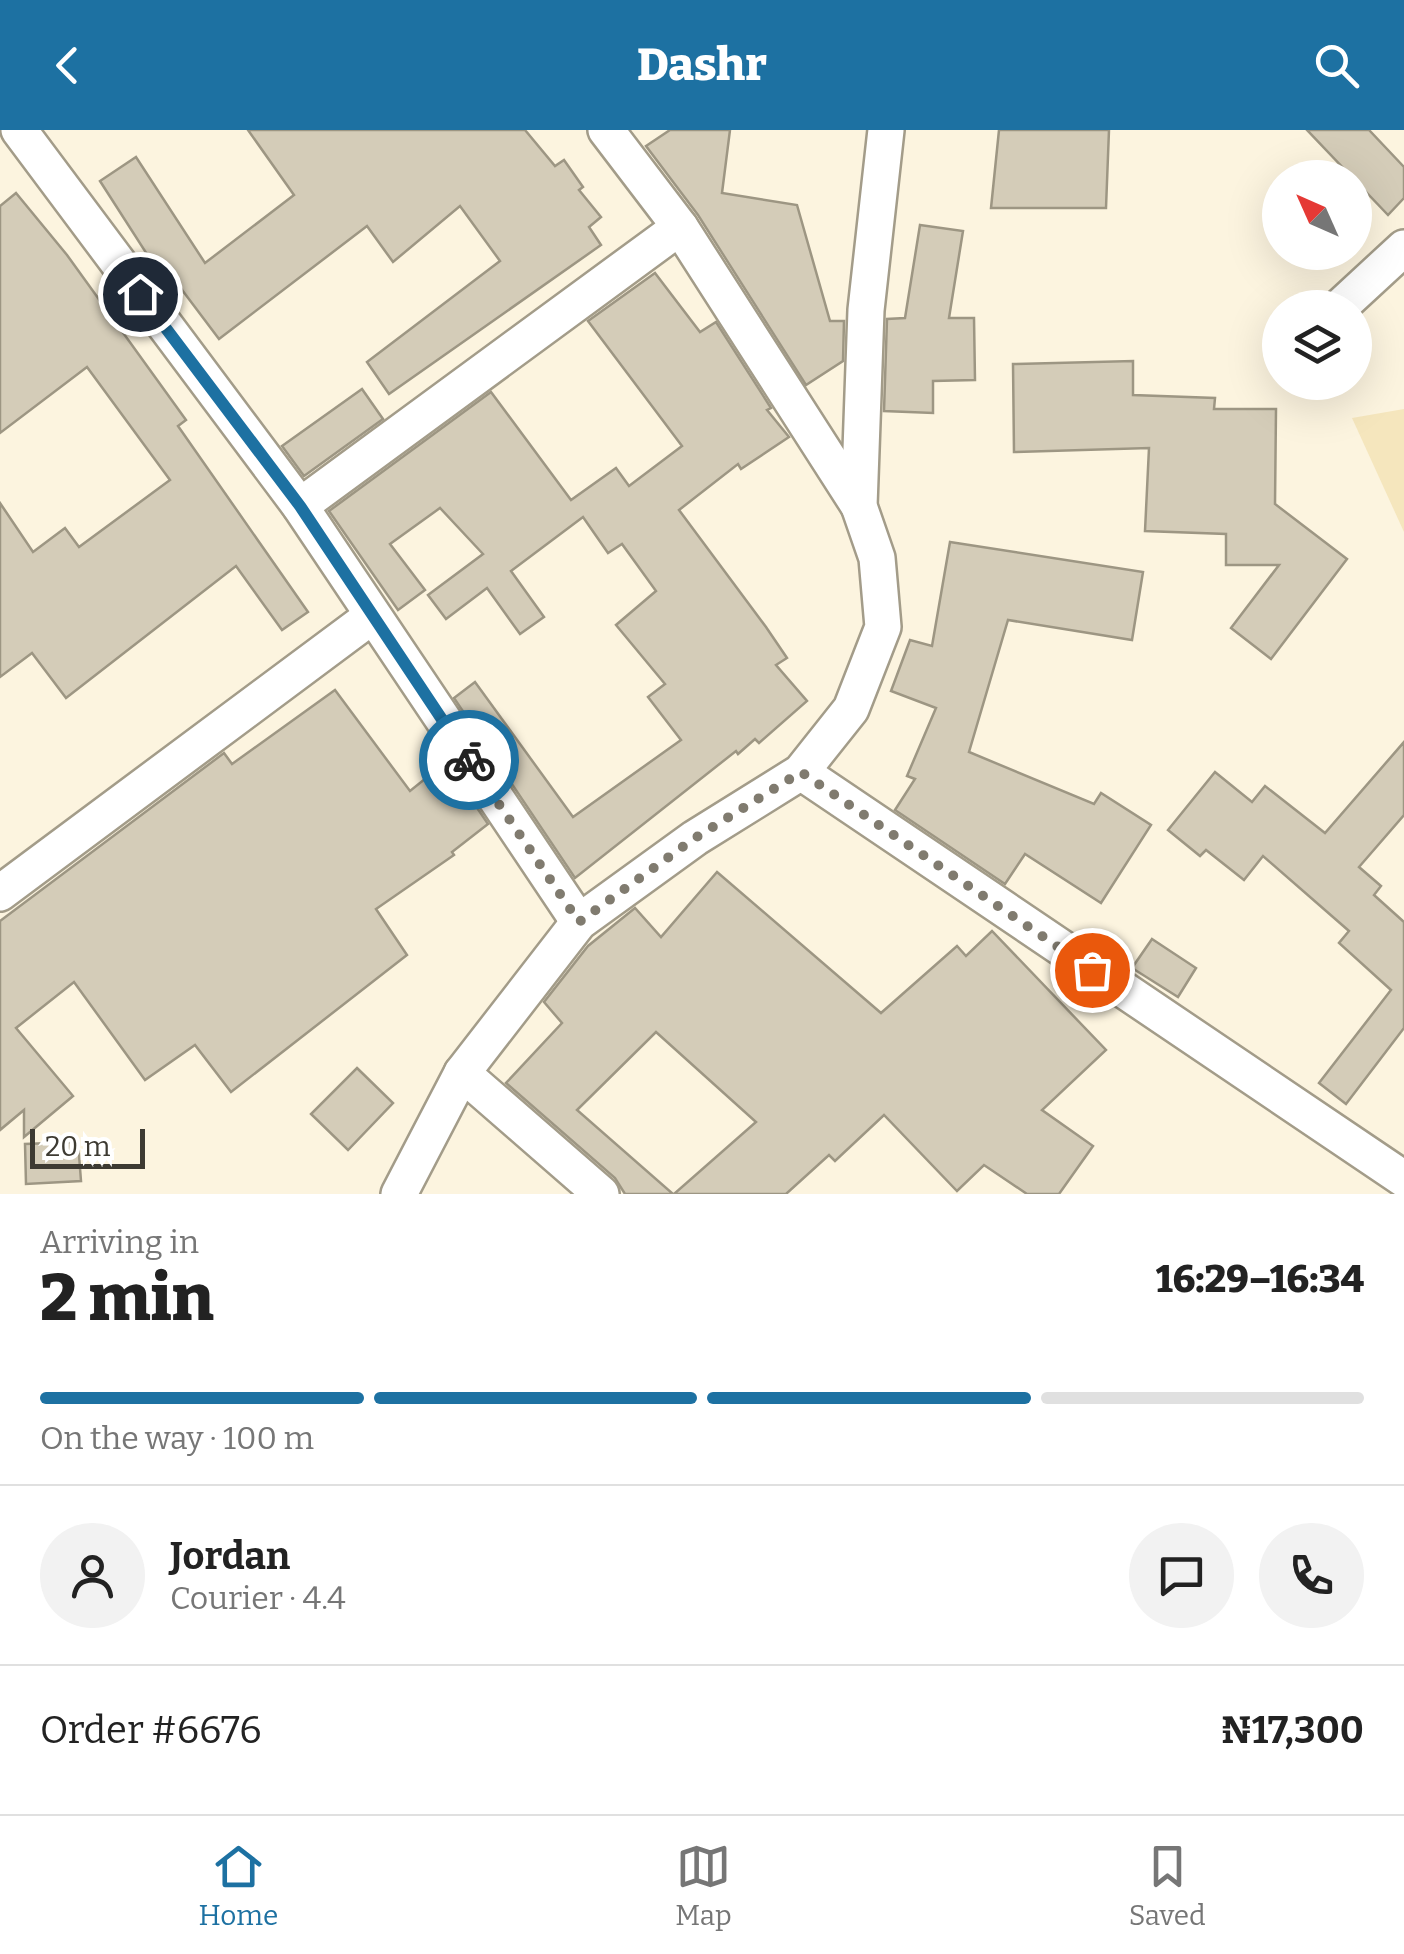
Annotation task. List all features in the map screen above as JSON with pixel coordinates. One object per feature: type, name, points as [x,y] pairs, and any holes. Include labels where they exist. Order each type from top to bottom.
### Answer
[{"type":"street","points":[[859,506],[866,310],[886,130]]},
{"type":"street","points":[[399,1194],[462,1073],[579,922],[695,838],[801,772],[851,709],[882,627],[877,558],[859,506],[618,135]]},
{"type":"street","points":[[15,140],[300,506],[579,922]]},
{"type":"street","points":[[300,506],[680,227]]},
{"type":"street","points":[[1358,290],[1404,248]]},
{"type":"street","points":[[0,893],[372,616]]},
{"type":"street","points":[[801,772],[1404,1179]]},
{"type":"street","points":[[462,1073],[601,1194]]},
{"type":"shaded area","points":[[1404,409],[1404,532],[1352,418]]},
{"type":"building","points":[[248,130],[525,130],[555,166],[564,160],[583,187],[579,190],[601,217],[589,227],[601,245],[389,394],[367,362],[500,261],[460,206],[393,262],[367,226],[219,339],[158,258],[152,262],[100,181],[136,157],[205,263],[294,195]]},
{"type":"building","points":[[670,130],[730,130],[722,193],[797,205],[830,321],[844,321],[843,361],[806,385],[698,215],[646,146]]},
{"type":"building","points":[[999,130],[1109,130],[1106,208],[991,208]]},
{"type":"building","points":[[1307,130],[1369,130],[1404,167],[1404,198],[1388,215],[1372,198],[1372,160],[1336,160]]},
{"type":"building","points":[[16,193],[67,255],[186,420],[178,426],[308,612],[282,630],[236,566],[66,698],[32,653],[0,677],[0,503],[33,552],[65,528],[79,547],[170,480],[87,367],[0,433],[0,206]]},
{"type":"building","points":[[920,225],[963,231],[949,318],[974,318],[975,380],[933,381],[933,413],[884,411],[887,319],[905,318]]},
{"type":"building","points":[[655,273],[700,332],[716,322],[771,408],[767,410],[789,437],[741,469],[738,464],[679,510],[787,658],[776,665],[807,701],[759,743],[755,739],[738,754],[736,751],[575,878],[454,698],[475,682],[573,817],[681,740],[648,697],[665,684],[616,625],[656,591],[622,544],[608,553],[583,517],[511,571],[544,617],[520,634],[487,588],[446,619],[428,595],[483,554],[440,508],[390,544],[425,590],[398,610],[329,511],[491,392],[571,500],[616,468],[629,486],[682,446],[588,321]]},
{"type":"building","points":[[1133,361],[1133,395],[1215,398],[1214,409],[1276,409],[1275,504],[1347,559],[1271,659],[1231,628],[1279,565],[1226,565],[1226,534],[1145,531],[1149,448],[1014,452],[1013,364]]},
{"type":"building","points":[[362,389],[383,419],[304,476],[282,446]]},
{"type":"building","points":[[950,542],[1143,572],[1132,640],[1008,620],[969,752],[1094,804],[1101,793],[1151,825],[1101,903],[1025,854],[1005,884],[895,810],[915,779],[907,776],[936,708],[891,691],[910,640],[932,646]]},
{"type":"building","points":[[335,690],[410,791],[446,762],[488,824],[452,852],[454,855],[376,909],[407,955],[231,1092],[195,1045],[145,1080],[74,982],[16,1028],[73,1096],[24,1137],[24,1110],[0,1130],[0,921],[224,753],[232,764]]},
{"type":"building","points":[[1404,742],[1404,815],[1359,867],[1381,886],[1374,895],[1404,922],[1404,1028],[1346,1104],[1319,1083],[1391,990],[1339,943],[1349,931],[1263,856],[1244,880],[1206,850],[1200,856],[1168,830],[1215,772],[1252,802],[1265,786],[1325,833]]},
{"type":"building","points":[[717,872],[881,1013],[957,946],[966,956],[992,931],[1106,1050],[1042,1110],[1093,1146],[1059,1194],[1027,1194],[984,1165],[957,1191],[884,1115],[835,1161],[829,1155],[786,1194],[674,1194],[756,1122],[656,1032],[577,1110],[673,1194],[625,1194],[615,1178],[506,1083],[562,1023],[544,1002],[588,946],[635,908],[661,937]]},
{"type":"building","points":[[1152,939],[1196,968],[1178,997],[1132,968]]},
{"type":"building","points":[[357,1068],[393,1103],[348,1150],[311,1114]]},
{"type":"building","points":[[78,1142],[81,1181],[26,1184],[25,1144]]},
{"type":"way so far","points":[[469,760],[579,922],[695,838],[801,772],[1092,970]]},
{"type":"route","points":[[140,294],[300,506],[469,760]]}]
